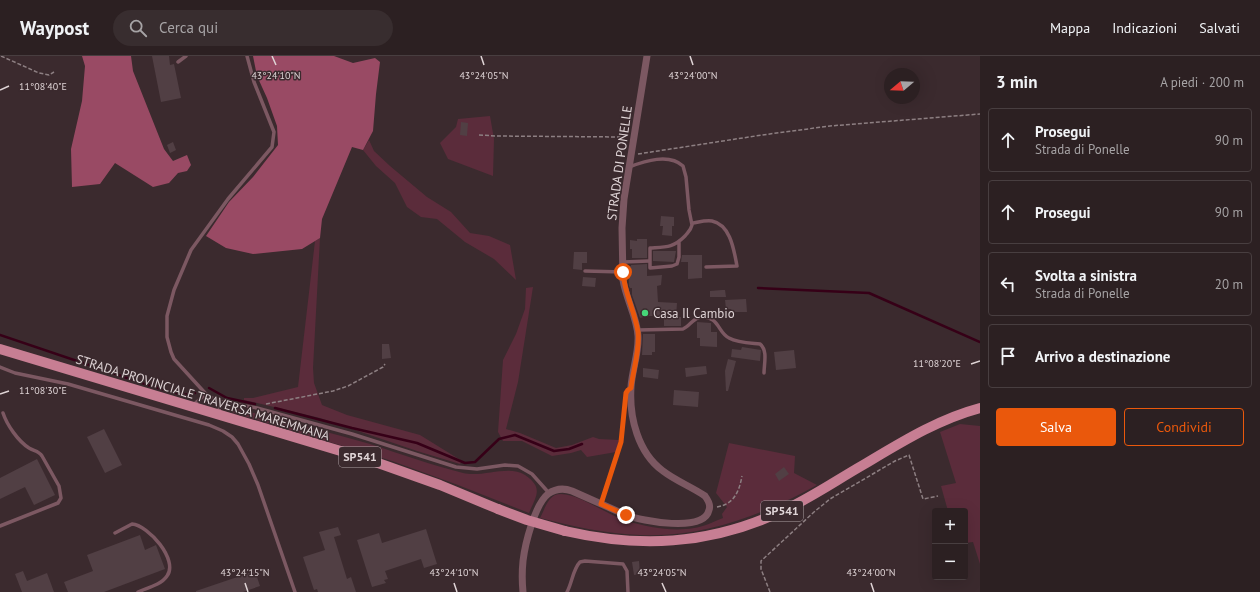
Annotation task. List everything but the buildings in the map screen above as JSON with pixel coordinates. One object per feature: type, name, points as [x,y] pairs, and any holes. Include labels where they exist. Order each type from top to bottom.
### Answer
[{"type":"main road","name":"STRADA PROVINCIALE TRAVERSA MAREMMANA","points":[[0,349],[386,466],[440,485],[527,520],[565,531],[614,540],[660,541],[694,538],[741,527],[770,517],[795,505],[898,444],[948,419],[980,408]]},
{"type":"street","name":"STRADA DI PONELLE","points":[[648,56],[628,167],[623,210],[624,288],[638,330],[638,344],[631,384],[632,419],[646,453],[654,463],[666,473],[705,496],[710,509]]},
{"type":"street","points":[[523,592],[523,562],[528,540],[540,505],[549,493],[559,489],[569,490],[635,518],[655,522],[687,523],[702,520],[708,515],[710,509]]},
{"type":"lane","points":[[178,62],[186,56]]},
{"type":"lane","points":[[247,56],[254,82],[274,132],[272,147],[228,199],[191,250],[174,290],[167,321],[167,337],[172,356],[184,371],[206,394],[214,400],[257,408],[352,434],[456,467],[477,469],[505,465],[518,466],[529,471],[549,493]]},
{"type":"lane","points":[[628,167],[655,160],[671,160],[681,164],[685,173],[692,223],[691,229],[679,242],[668,247],[650,248],[650,268],[676,265],[679,257],[679,242]]},
{"type":"lane","points":[[692,223],[706,221],[714,222],[724,229],[731,241],[737,266],[706,268]]},
{"type":"lane","points":[[623,262],[649,261]]},
{"type":"lane","points":[[585,271],[623,272]]},
{"type":"lane","points":[[638,330],[683,329],[698,318],[709,318],[716,323],[728,338],[760,344],[763,347],[765,353],[764,374]]},
{"type":"lane","points":[[0,367],[15,373],[68,384],[209,425],[227,433],[238,444],[252,470],[295,592]]},
{"type":"lane","points":[[192,406],[206,394]]},
{"type":"lane","points":[[218,414],[221,402]]},
{"type":"lane","points":[[0,526],[58,503],[61,498],[59,486],[42,456],[39,452],[30,448],[24,443],[8,425],[3,413]]},
{"type":"lane","points":[[115,533],[132,524],[140,525],[158,542],[167,556],[170,568],[167,577],[157,584],[138,592]]},
{"type":"lane","points":[[567,592],[576,566],[582,561],[623,564],[627,571],[628,592]]},
{"type":"path","points":[[1,56],[39,73],[49,75],[54,72]]},
{"type":"path","points":[[630,156],[830,126],[980,114]]},
{"type":"path","points":[[479,135],[633,138]]},
{"type":"path","points":[[257,408],[267,403],[332,391],[348,386],[383,367],[384,364]]},
{"type":"path","points":[[601,504],[621,442],[625,410]]},
{"type":"path","points":[[770,592],[761,569],[761,561],[817,509],[857,482],[895,461],[910,455],[923,499],[938,496]]},
{"type":"path","points":[[710,509],[721,507],[730,502],[739,490],[742,476]]},
{"type":"shaded area","points":[[82,56],[131,56],[133,71],[164,149],[173,161],[187,155],[191,165],[187,171],[178,173],[169,183],[153,187],[115,163],[100,184],[72,187],[71,149],[82,101],[85,66]]},
{"type":"shaded area","points":[[253,56],[334,56],[353,63],[375,58],[380,62],[373,131],[363,150],[352,147],[322,219],[320,238],[302,249],[253,254],[226,248],[206,236],[229,202],[253,177],[278,145],[277,126],[257,76]]},
{"type":"shaded area","points":[[490,116],[494,139],[493,176],[448,159],[440,143],[456,127],[458,119]]},
{"type":"shaded area","points":[[369,140],[374,151],[390,166],[427,197],[451,212],[470,233],[489,236],[510,245],[516,280],[494,259],[465,242],[437,219],[421,217],[407,207],[395,183],[376,166],[363,150]]},
{"type":"shaded area","points":[[320,238],[313,368],[314,383],[322,405],[347,415],[420,435],[462,461],[460,464],[320,418],[244,400],[244,398],[253,398],[298,387],[315,241]]},
{"type":"shaded area","points":[[533,287],[518,382],[506,429],[520,433],[556,448],[572,445],[593,437],[599,439],[619,440],[616,452],[587,457],[581,450],[552,456],[522,441],[503,441],[498,432],[503,360],[516,334],[525,309],[526,288]]},
{"type":"shaded area","points":[[226,409],[242,410],[338,435],[463,473],[478,474],[503,471],[519,472],[535,484],[537,492],[536,497],[529,513],[392,461],[234,413]]},
{"type":"shaded area","points":[[960,424],[980,426],[980,564],[973,542],[968,543],[968,508],[947,508],[941,486],[956,483],[940,432]]},
{"type":"shaded area","points":[[729,443],[795,456],[794,473],[817,485],[754,515],[687,533],[640,535],[615,533],[540,518],[550,499],[555,495],[562,494],[581,499],[627,521],[643,525],[660,528],[686,529],[708,524],[723,518],[722,514],[727,507],[716,493]]},
{"type":"waterway","points":[[758,288],[869,293],[980,342]]},
{"type":"waterway","points":[[0,335],[151,386],[183,395],[195,393]]},
{"type":"waterway","points":[[209,388],[227,398],[255,404]]},
{"type":"waterway","points":[[275,408],[417,443],[465,463],[475,462],[499,439],[515,435],[554,451],[569,449],[582,444]]},
{"type":"place","name":"Casa Il Cambio","points":[[645,313]]},
{"type":"route","points":[[623,272],[624,288],[637,326],[638,344],[631,388],[626,393],[621,442],[601,504],[626,515]]}]
